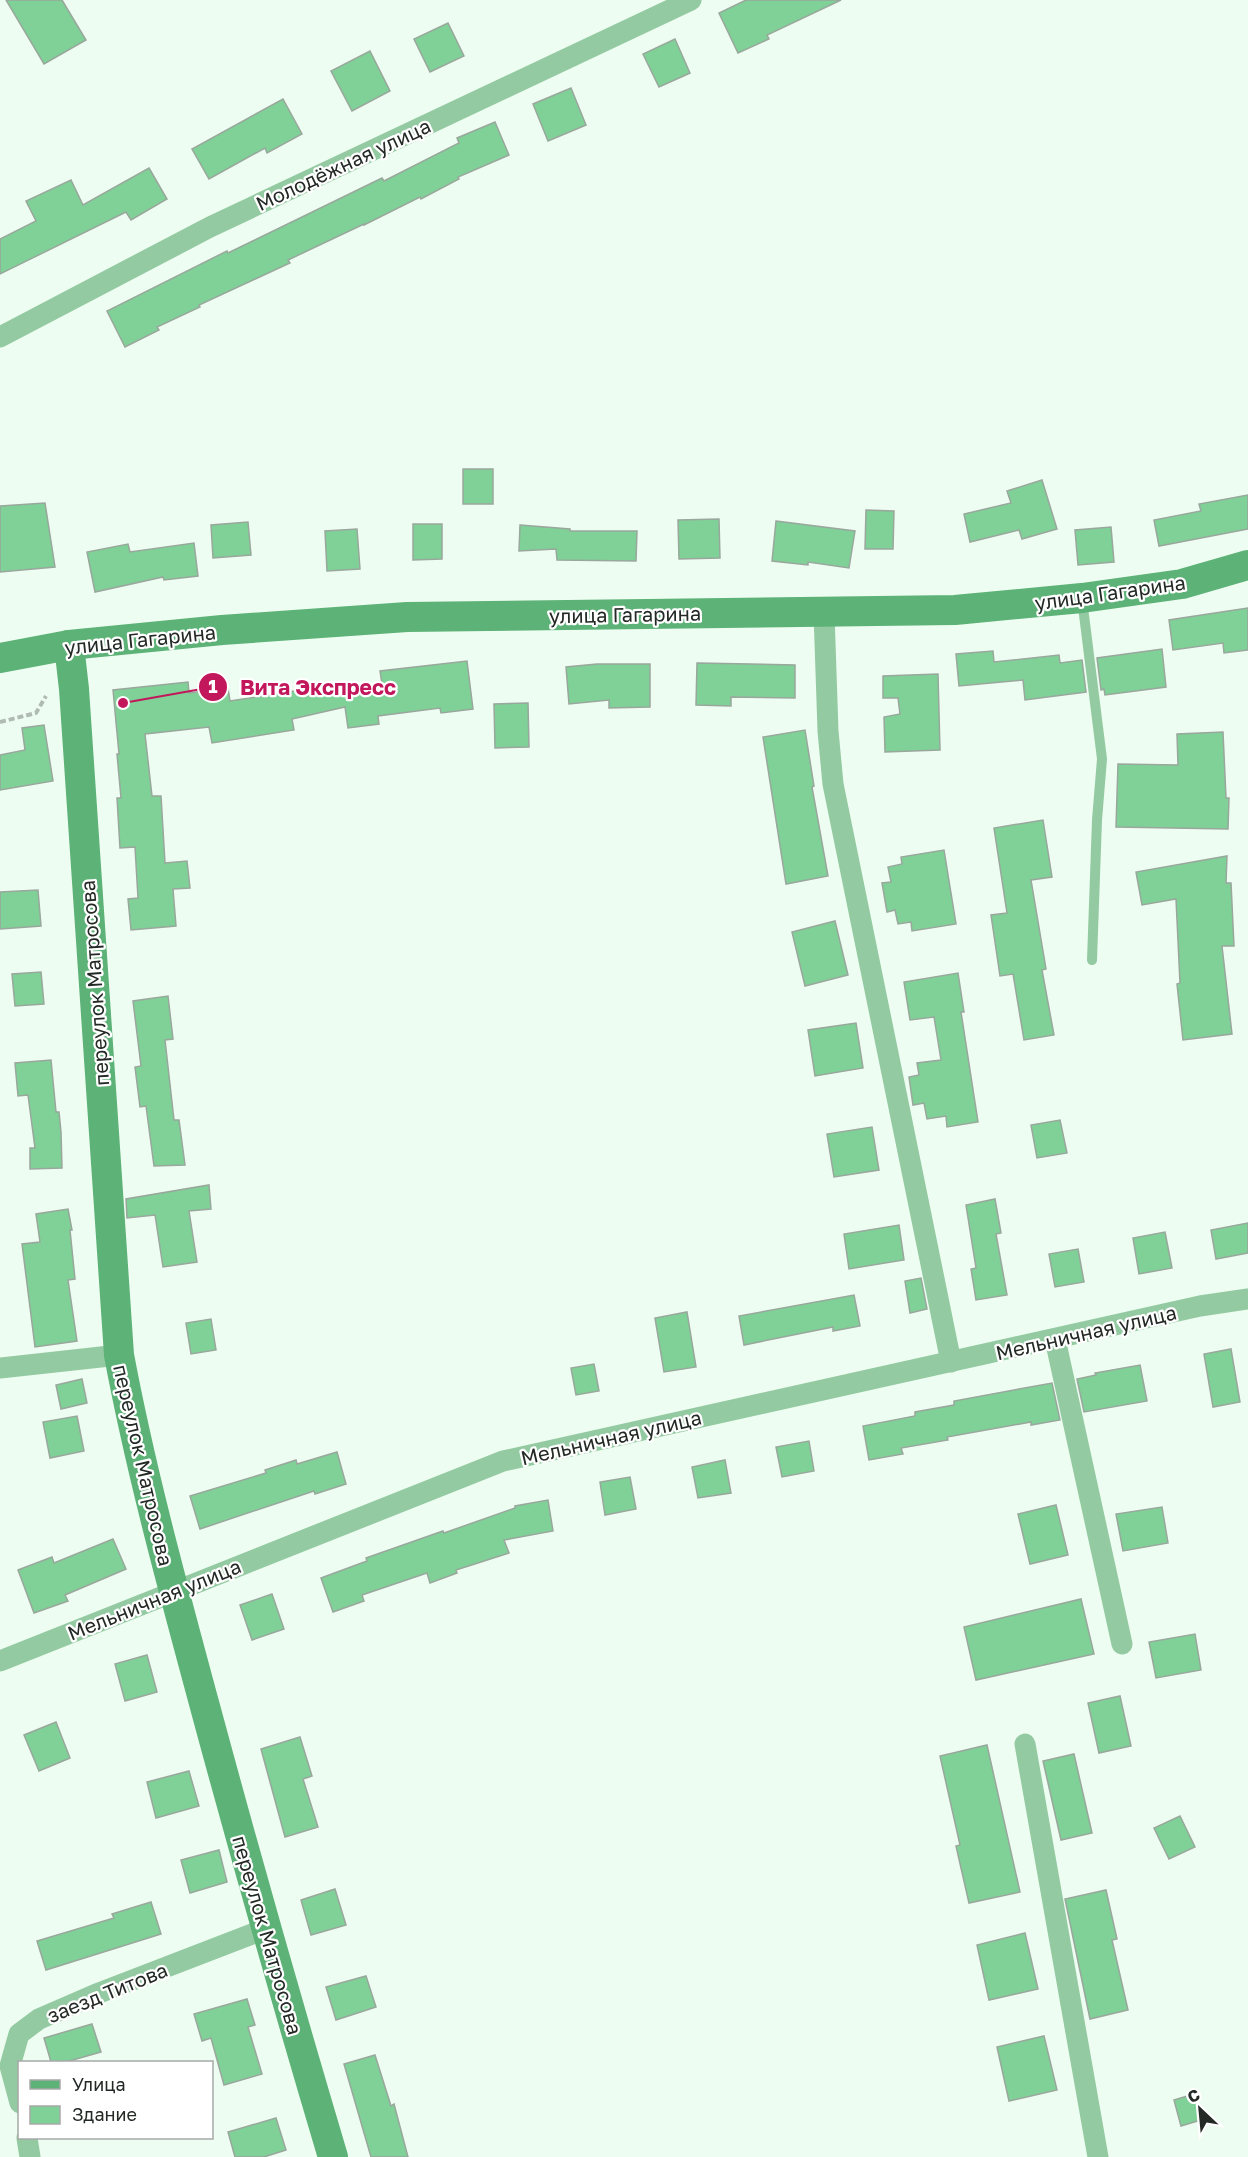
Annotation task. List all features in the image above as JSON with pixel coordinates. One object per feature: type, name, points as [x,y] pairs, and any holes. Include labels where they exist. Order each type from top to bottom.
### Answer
[{"type":"main road","name":"улица Гагарина","points":[[0,658],[69,645],[222,630],[407,617],[955,610],[1082,598],[1182,584],[1248,566]]},
{"type":"main road","name":"переулок Матросова","points":[[69,645],[74,689],[119,1355],[133,1431],[174,1591],[265,1929],[333,2157]]},
{"type":"street","name":"Молодёжная улица","points":[[0,337],[210,227],[691,0]]},
{"type":"street","points":[[824,613],[828,731],[833,784],[951,1362]]},
{"type":"street","name":"Мельничная улица","points":[[0,1661],[503,1461],[1200,1306],[1248,1299]]},
{"type":"street","points":[[1055,1339],[1122,1644]]},
{"type":"street","points":[[0,1368],[119,1355]]},
{"type":"street","points":[[1025,1744],[1098,2157]]},
{"type":"street","name":"заезд Титова","points":[[18,2096],[10,2066],[19,2034],[39,2019],[99,1993],[265,1929]]},
{"type":"street","points":[[27,2139],[30,2157]]},
{"type":"lane","points":[[1082,598],[1102,759],[1097,820],[1092,960]]},
{"type":"path","points":[[0,722],[36,713],[47,693]]},
{"type":"building","points":[[6,0],[62,0],[86,40],[44,64]]},
{"type":"building","points":[[746,0],[841,0],[767,35],[769,39],[738,53],[719,13]]},
{"type":"building","points":[[448,23],[464,56],[430,72],[414,39]]},
{"type":"building","points":[[675,39],[690,73],[659,87],[643,54]]},
{"type":"building","points":[[370,51],[390,91],[352,111],[331,71]]},
{"type":"building","points":[[571,88],[586,125],[548,141],[533,104]]},
{"type":"building","points":[[283,99],[302,134],[267,153],[265,148],[209,179],[192,149]]},
{"type":"building","points":[[495,122],[509,155],[458,177],[459,179],[421,199],[420,197],[288,260],[290,263],[199,305],[200,307],[157,327],[159,330],[125,347],[107,311],[382,178],[384,181],[459,143],[457,138]]},
{"type":"building","points":[[149,168],[167,199],[131,220],[126,212],[0,274],[0,239],[36,221],[26,201],[71,180],[83,205]]},
{"type":"building","points":[[463,469],[493,469],[493,504],[463,504]]},
{"type":"building","points":[[1042,480],[1057,529],[1022,539],[1019,530],[970,542],[964,514],[1011,503],[1007,491]]},
{"type":"building","points":[[1248,495],[1248,529],[1159,546],[1154,520],[1201,511],[1199,504]]},
{"type":"building","points":[[45,503],[55,567],[0,572],[0,506]]},
{"type":"building","points":[[866,510],[894,511],[893,549],[865,549]]},
{"type":"building","points":[[719,519],[720,558],[679,559],[678,520]]},
{"type":"building","points":[[776,521],[855,531],[849,568],[808,562],[808,565],[772,561]]},
{"type":"building","points":[[248,522],[251,555],[213,558],[211,525]]},
{"type":"building","points":[[413,524],[442,524],[442,559],[413,560]]},
{"type":"building","points":[[520,525],[570,529],[570,531],[637,531],[636,561],[557,560],[556,549],[519,551]]},
{"type":"building","points":[[1111,527],[1114,562],[1078,565],[1075,530]]},
{"type":"building","points":[[357,529],[360,569],[327,571],[325,531]]},
{"type":"building","points":[[194,543],[198,576],[164,580],[163,577],[95,592],[87,552],[128,544],[130,552]]},
{"type":"building","points":[[1248,608],[1248,650],[1224,653],[1223,643],[1173,650],[1169,620]]},
{"type":"building","points":[[1162,649],[1166,687],[1105,695],[1104,689],[1101,690],[1097,658]]},
{"type":"building","points":[[993,651],[994,662],[1059,655],[1060,663],[1082,660],[1086,692],[1025,700],[1023,680],[959,686],[956,654]]},
{"type":"building","points":[[467,661],[473,709],[441,713],[440,708],[378,716],[379,724],[348,728],[345,707],[292,719],[294,730],[212,743],[209,727],[145,734],[152,796],[161,796],[165,863],[187,861],[190,888],[173,889],[176,926],[131,930],[128,899],[138,898],[135,847],[120,848],[117,798],[121,798],[113,690],[188,682],[189,693],[228,688],[230,701],[313,688],[314,694],[382,684],[380,671]]},
{"type":"building","points":[[697,663],[795,665],[795,698],[731,697],[731,706],[696,705]]},
{"type":"building","points":[[597,664],[650,664],[650,707],[609,708],[609,700],[569,704],[566,667]]},
{"type":"building","points":[[938,674],[940,750],[885,752],[884,717],[900,714],[898,698],[883,698],[883,676]]},
{"type":"building","points":[[528,703],[529,747],[495,748],[494,704]]},
{"type":"building","points":[[44,725],[53,781],[0,790],[0,755],[25,750],[22,728]]},
{"type":"building","points":[[805,730],[814,786],[812,787],[828,876],[786,884],[763,737]]},
{"type":"building","points":[[1223,732],[1226,798],[1229,798],[1228,829],[1116,827],[1118,764],[1178,765],[1177,734]]},
{"type":"building","points":[[1043,820],[1052,877],[1031,880],[1046,969],[1042,970],[1054,1035],[1024,1040],[1013,974],[1000,976],[991,915],[1007,913],[994,828]]},
{"type":"building","points":[[944,850],[956,924],[912,931],[911,922],[898,924],[895,910],[887,912],[882,883],[891,882],[888,867],[902,864],[901,857]]},
{"type":"building","points":[[1227,856],[1226,883],[1231,883],[1234,946],[1222,946],[1232,1034],[1183,1040],[1177,984],[1180,983],[1176,899],[1142,905],[1136,872]]},
{"type":"building","points":[[38,890],[41,926],[0,929],[0,892]]},
{"type":"building","points":[[835,921],[848,975],[805,986],[792,932]]},
{"type":"building","points":[[41,972],[44,1004],[15,1006],[12,974]]},
{"type":"building","points":[[958,973],[964,1012],[961,1012],[978,1122],[947,1127],[946,1116],[927,1119],[924,1103],[913,1105],[909,1077],[919,1075],[917,1063],[941,1060],[934,1017],[910,1020],[904,982]]},
{"type":"building","points":[[168,996],[173,1039],[165,1040],[174,1120],[179,1120],[185,1165],[154,1166],[146,1106],[140,1107],[135,1067],[141,1066],[133,1001]]},
{"type":"building","points":[[856,1023],[863,1068],[815,1076],[808,1030]]},
{"type":"building","points":[[51,1060],[56,1112],[59,1112],[62,1168],[30,1169],[30,1148],[35,1148],[28,1095],[18,1096],[15,1063]]},
{"type":"building","points":[[1060,1120],[1067,1153],[1037,1158],[1031,1125]]},
{"type":"building","points":[[872,1127],[879,1170],[834,1177],[827,1134]]},
{"type":"building","points":[[209,1185],[211,1209],[189,1211],[197,1262],[163,1267],[155,1215],[127,1218],[126,1199]]},
{"type":"building","points":[[995,1199],[1001,1233],[996,1234],[1007,1295],[976,1300],[971,1269],[976,1268],[966,1205]]},
{"type":"building","points":[[68,1209],[72,1230],[70,1230],[75,1279],[68,1280],[77,1341],[35,1347],[22,1244],[40,1242],[36,1214]]},
{"type":"building","points":[[1248,1223],[1248,1253],[1216,1259],[1211,1230]]},
{"type":"building","points":[[899,1225],[904,1260],[849,1269],[844,1234]]},
{"type":"building","points":[[1165,1232],[1172,1268],[1139,1274],[1133,1238]]},
{"type":"building","points":[[1078,1249],[1084,1282],[1055,1287],[1049,1254]]},
{"type":"building","points":[[921,1278],[927,1309],[910,1313],[905,1281]]},
{"type":"building","points":[[854,1295],[860,1326],[833,1331],[833,1327],[744,1345],[739,1316]]},
{"type":"building","points":[[687,1312],[696,1367],[664,1372],[655,1318]]},
{"type":"building","points":[[211,1319],[216,1350],[191,1354],[186,1323]]},
{"type":"building","points":[[1231,1349],[1240,1402],[1213,1407],[1204,1354]]},
{"type":"building","points":[[594,1364],[599,1391],[576,1395],[571,1368]]},
{"type":"building","points":[[1140,1365],[1147,1401],[1084,1412],[1077,1379],[1096,1375],[1095,1373]]},
{"type":"building","points":[[82,1379],[87,1403],[61,1409],[56,1385]]},
{"type":"building","points":[[1052,1383],[1060,1420],[1031,1425],[1031,1422],[947,1437],[948,1440],[901,1448],[903,1454],[869,1460],[863,1426],[915,1416],[915,1412],[954,1405],[954,1401]]},
{"type":"building","points":[[77,1416],[84,1451],[50,1458],[43,1422]]},
{"type":"building","points":[[809,1441],[814,1471],[782,1477],[776,1447]]},
{"type":"building","points":[[337,1452],[346,1484],[315,1494],[314,1491],[200,1529],[190,1496],[266,1473],[265,1470],[296,1460],[297,1464]]},
{"type":"building","points":[[725,1460],[731,1493],[698,1498],[692,1467]]},
{"type":"building","points":[[630,1477],[636,1509],[605,1515],[600,1482]]},
{"type":"building","points":[[548,1500],[553,1531],[504,1540],[509,1553],[456,1570],[457,1573],[430,1583],[427,1573],[362,1595],[364,1601],[333,1612],[321,1578],[367,1561],[366,1558],[443,1531],[444,1533],[515,1508],[515,1506]]},
{"type":"building","points":[[1056,1505],[1068,1555],[1030,1564],[1018,1514]]},
{"type":"building","points":[[1162,1507],[1168,1543],[1123,1551],[1116,1514]]},
{"type":"building","points":[[113,1539],[126,1569],[65,1595],[68,1601],[34,1613],[18,1570],[52,1557],[54,1563]]},
{"type":"building","points":[[272,1594],[284,1629],[252,1640],[240,1605]]},
{"type":"building","points":[[1081,1599],[1094,1654],[976,1680],[964,1627]]},
{"type":"building","points":[[1195,1634],[1201,1670],[1156,1678],[1149,1642]]},
{"type":"building","points":[[147,1655],[157,1692],[125,1701],[115,1664]]},
{"type":"building","points":[[1120,1696],[1131,1746],[1099,1753],[1088,1703]]},
{"type":"building","points":[[56,1722],[70,1758],[39,1771],[24,1735]]},
{"type":"building","points":[[300,1737],[312,1776],[303,1779],[318,1827],[285,1837],[261,1749]]},
{"type":"building","points":[[987,1745],[1020,1892],[969,1903],[956,1846],[960,1845],[940,1756]]},
{"type":"building","points":[[1074,1754],[1092,1833],[1061,1840],[1043,1761]]},
{"type":"building","points":[[189,1771],[199,1806],[156,1818],[147,1782]]},
{"type":"building","points":[[1180,1816],[1195,1847],[1169,1859],[1154,1828]]},
{"type":"building","points":[[219,1850],[227,1882],[190,1893],[181,1860]]},
{"type":"building","points":[[335,1889],[346,1925],[311,1935],[301,1900]]},
{"type":"building","points":[[1106,1890],[1117,1939],[1112,1940],[1128,2010],[1090,2019],[1065,1899]]},
{"type":"building","points":[[151,1902],[161,1934],[46,1970],[37,1941],[114,1918],[112,1914]]},
{"type":"building","points":[[1025,1933],[1038,1989],[989,2000],[977,1945]]},
{"type":"building","points":[[366,1976],[376,2007],[336,2020],[326,1987]]},
{"type":"building","points":[[247,1999],[255,2025],[248,2027],[262,2074],[224,2085],[211,2038],[202,2041],[194,2014]]},
{"type":"building","points":[[92,2024],[101,2052],[70,2061],[51,2061],[44,2038]]},
{"type":"building","points":[[1044,2036],[1057,2090],[1009,2101],[997,2047]]},
{"type":"building","points":[[375,2055],[391,2106],[394,2104],[408,2157],[371,2157],[344,2064]]},
{"type":"building","points":[[1194,2094],[1201,2120],[1181,2126],[1174,2100]]},
{"type":"building","points":[[276,2118],[286,2150],[264,2157],[235,2157],[228,2132]]},
{"type":"place","name":"Вита Экспресс","points":[[123,703]]}]
